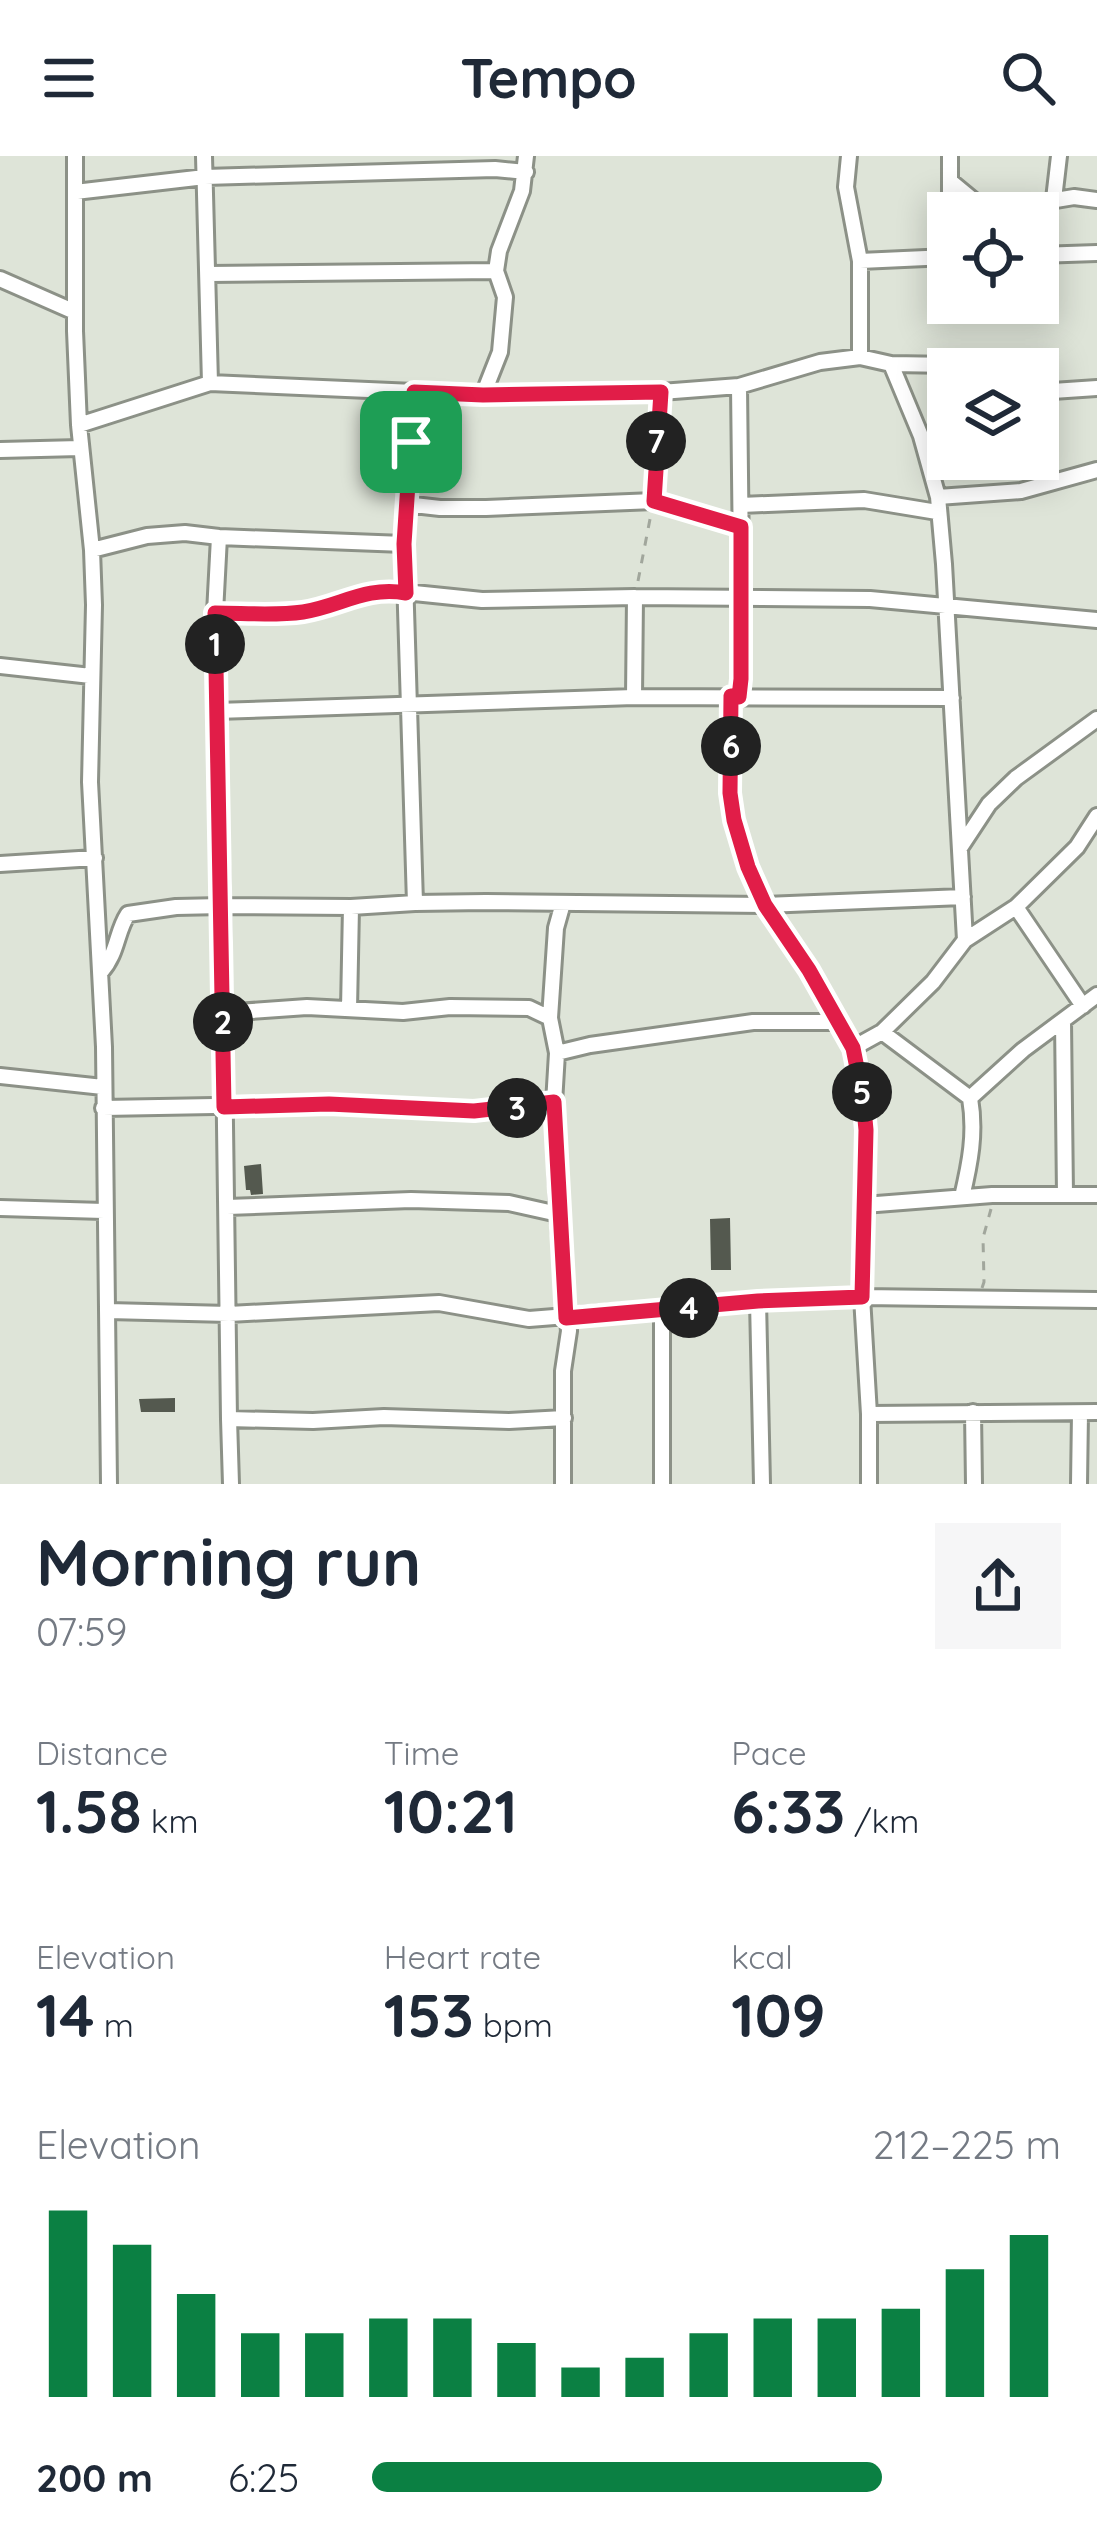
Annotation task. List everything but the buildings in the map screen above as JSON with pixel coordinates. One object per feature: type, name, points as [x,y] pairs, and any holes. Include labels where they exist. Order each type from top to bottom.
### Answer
[{"type":"street","points":[[75,156],[79,425],[94,605],[90,782],[101,972],[110,1484]]},
{"type":"street","points":[[205,156],[211,383]]},
{"type":"street","points":[[849,156],[846,187],[860,261],[860,357]]},
{"type":"street","points":[[950,156],[950,192]]},
{"type":"street","points":[[1055,192],[1059,156]]},
{"type":"street","points":[[75,192],[205,178],[495,169],[526,164],[499,251],[496,272],[505,297],[500,352],[483,395]]},
{"type":"street","points":[[950,181],[963,192]]},
{"type":"street","points":[[1059,199],[1097,200]]},
{"type":"street","points":[[1059,254],[1097,253]]},
{"type":"street","points":[[860,261],[927,257]]},
{"type":"street","points":[[209,274],[496,272]]},
{"type":"street","points":[[0,279],[75,312]]},
{"type":"street","points":[[79,425],[211,383],[483,395],[661,392],[739,386],[820,362],[860,357],[891,364],[927,364]]},
{"type":"street","points":[[891,364],[921,436],[938,504],[965,940]]},
{"type":"street","points":[[739,386],[742,649],[730,793],[748,867],[765,905],[853,1048],[866,1130],[862,1297],[869,1484]]},
{"type":"street","points":[[1059,391],[1097,388]]},
{"type":"street","points":[[414,392],[404,544],[416,903]]},
{"type":"street","points":[[654,501],[661,392]]},
{"type":"street","points":[[0,450],[80,448]]},
{"type":"street","points":[[741,505],[864,500],[938,504],[1021,491],[1097,470]]},
{"type":"street","points":[[405,504],[486,508],[654,501],[741,527]]},
{"type":"street","points":[[92,550],[147,536],[185,533],[404,544]]},
{"type":"street","points":[[219,537],[216,711],[231,1484]]},
{"type":"street","points":[[215,613],[298,613],[385,590],[482,600],[635,596],[869,599],[1097,620]]},
{"type":"street","points":[[634,697],[635,596]]},
{"type":"street","points":[[0,666],[91,676]]},
{"type":"street","points":[[216,711],[634,697],[952,698]]},
{"type":"street","points":[[960,848],[989,804],[1016,778],[1097,719]]},
{"type":"street","points":[[853,1048],[882,1032],[933,982],[965,940],[1016,907],[1077,848],[1097,816]]},
{"type":"street","points":[[0,864],[95,857]]},
{"type":"street","points":[[101,972],[128,914],[176,907],[765,905],[963,897]]},
{"type":"street","points":[[563,903],[556,928],[550,1018],[557,1053],[558,1214],[568,1331],[563,1371],[563,1484]]},
{"type":"street","points":[[349,1009],[352,907]]},
{"type":"street","points":[[1016,907],[1084,1006]]},
{"type":"street","points":[[970,1098],[1023,1050],[1097,995]]},
{"type":"street","points":[[223,1013],[529,1008],[550,1018]]},
{"type":"street","points":[[1063,1021],[1065,1195]]},
{"type":"street","points":[[557,1053],[753,1022],[837,1022]]},
{"type":"street","points":[[882,1032],[970,1098],[972,1153],[962,1198]]},
{"type":"street","points":[[0,1076],[104,1088]]},
{"type":"street","points":[[103,1108],[329,1104],[474,1111],[554,1102]]},
{"type":"street","points":[[864,1205],[992,1195],[1097,1195]]},
{"type":"street","points":[[227,1207],[410,1200],[509,1203],[558,1214]]},
{"type":"street","points":[[0,1208],[104,1211]]},
{"type":"street","points":[[107,1311],[229,1314],[439,1304],[510,1317],[566,1318],[862,1297],[1097,1300]]},
{"type":"street","points":[[758,1301],[761,1484]]},
{"type":"street","points":[[662,1311],[662,1484]]},
{"type":"street","points":[[973,1412],[974,1484]]},
{"type":"street","points":[[869,1414],[1097,1412]]},
{"type":"street","points":[[1079,1484],[1080,1413]]},
{"type":"street","points":[[229,1419],[564,1418]]},
{"type":"path","points":[[635,596],[654,501]]},
{"type":"path","points":[[973,1300],[984,1282],[983,1238],[992,1195]]},
{"type":"route","points":[[414,392],[661,392],[654,501],[741,527],[741,679],[739,697],[731,696],[734,820],[765,905],[853,1048],[866,1130],[862,1297],[566,1318],[554,1102],[474,1111],[329,1104],[224,1107],[215,613],[298,613],[367,592],[406,593],[405,504],[411,442],[414,392]]}]
